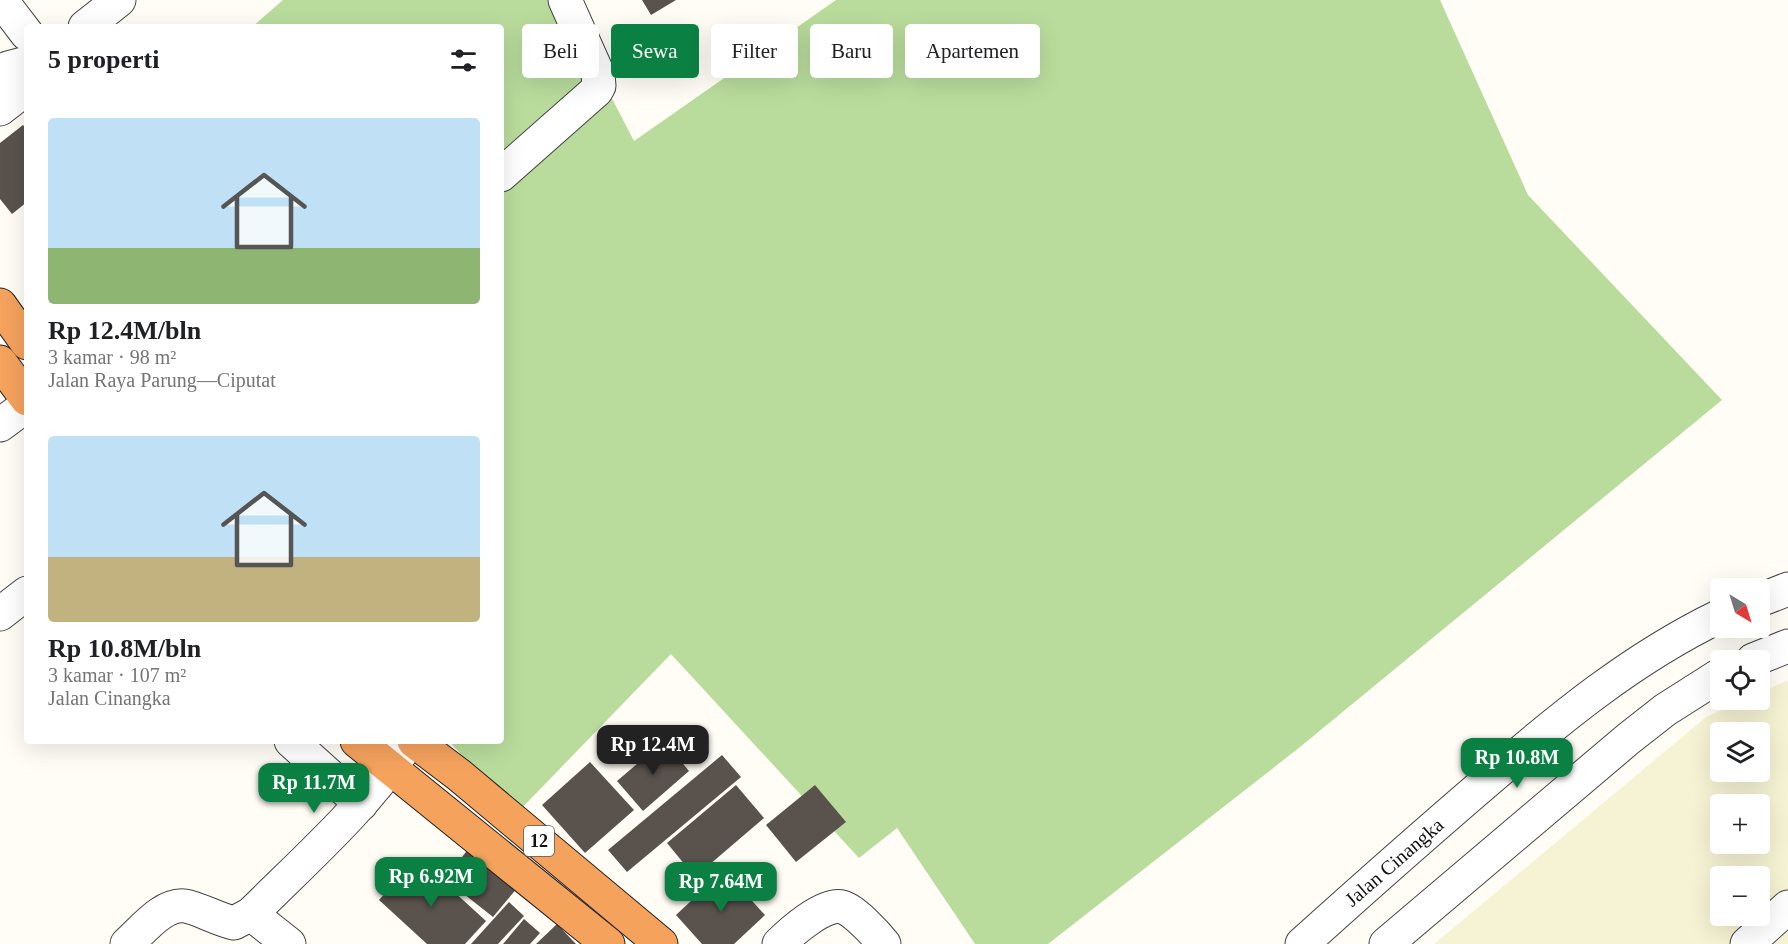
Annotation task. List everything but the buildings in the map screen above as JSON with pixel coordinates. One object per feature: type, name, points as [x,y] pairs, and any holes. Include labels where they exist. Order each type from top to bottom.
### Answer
[{"type":"highway","points":[[0,304],[24,340]]},
{"type":"highway","points":[[9,368],[24,394]]},
{"type":"highway","name":"12","points":[[360,744],[390,771],[608,944]]},
{"type":"highway","name":"12","points":[[418,744],[459,775],[661,944]]},
{"type":"street","points":[[1,0],[24,30]]},
{"type":"street","points":[[89,24],[119,0]]},
{"type":"street","points":[[504,173],[599,86],[598,74],[565,0]]},
{"type":"street","points":[[0,74],[8,68],[24,64]]},
{"type":"street","points":[[0,109],[24,90]]},
{"type":"street","points":[[0,425],[24,407]]},
{"type":"street","points":[[1770,596],[1788,589]]},
{"type":"street","points":[[0,614],[24,594]]},
{"type":"street","name":"Jalan Cinangka","points":[[1302,944],[1403,853],[1593,693],[1680,635],[1710,621]]},
{"type":"street","points":[[1770,653],[1788,646]]},
{"type":"street","points":[[1386,944],[1628,739],[1665,710],[1710,681]]},
{"type":"street","points":[[294,744],[361,804]]},
{"type":"street","points":[[127,944],[172,907],[186,906],[234,923],[251,914],[361,804],[390,771],[407,744]]},
{"type":"street","points":[[787,941],[827,908],[843,907],[884,944]]},
{"type":"street","points":[[1747,944],[1788,907]]},
{"type":"street","points":[[251,914],[289,944]]},
{"type":"shaded area","points":[[1788,680],[1788,944],[1434,944],[1706,717],[1722,710],[1770,710],[1770,688]]},
{"type":"green space","points":[[283,0],[561,0],[573,24],[522,24],[522,78],[599,78],[599,73],[634,141],[724,78],[798,78],[798,27],[836,0],[1440,0],[1528,195],[1722,400],[1300,747],[1048,944],[975,944],[897,828],[859,858],[671,654],[515,815],[452,744],[504,744],[504,24],[255,24]]}]
